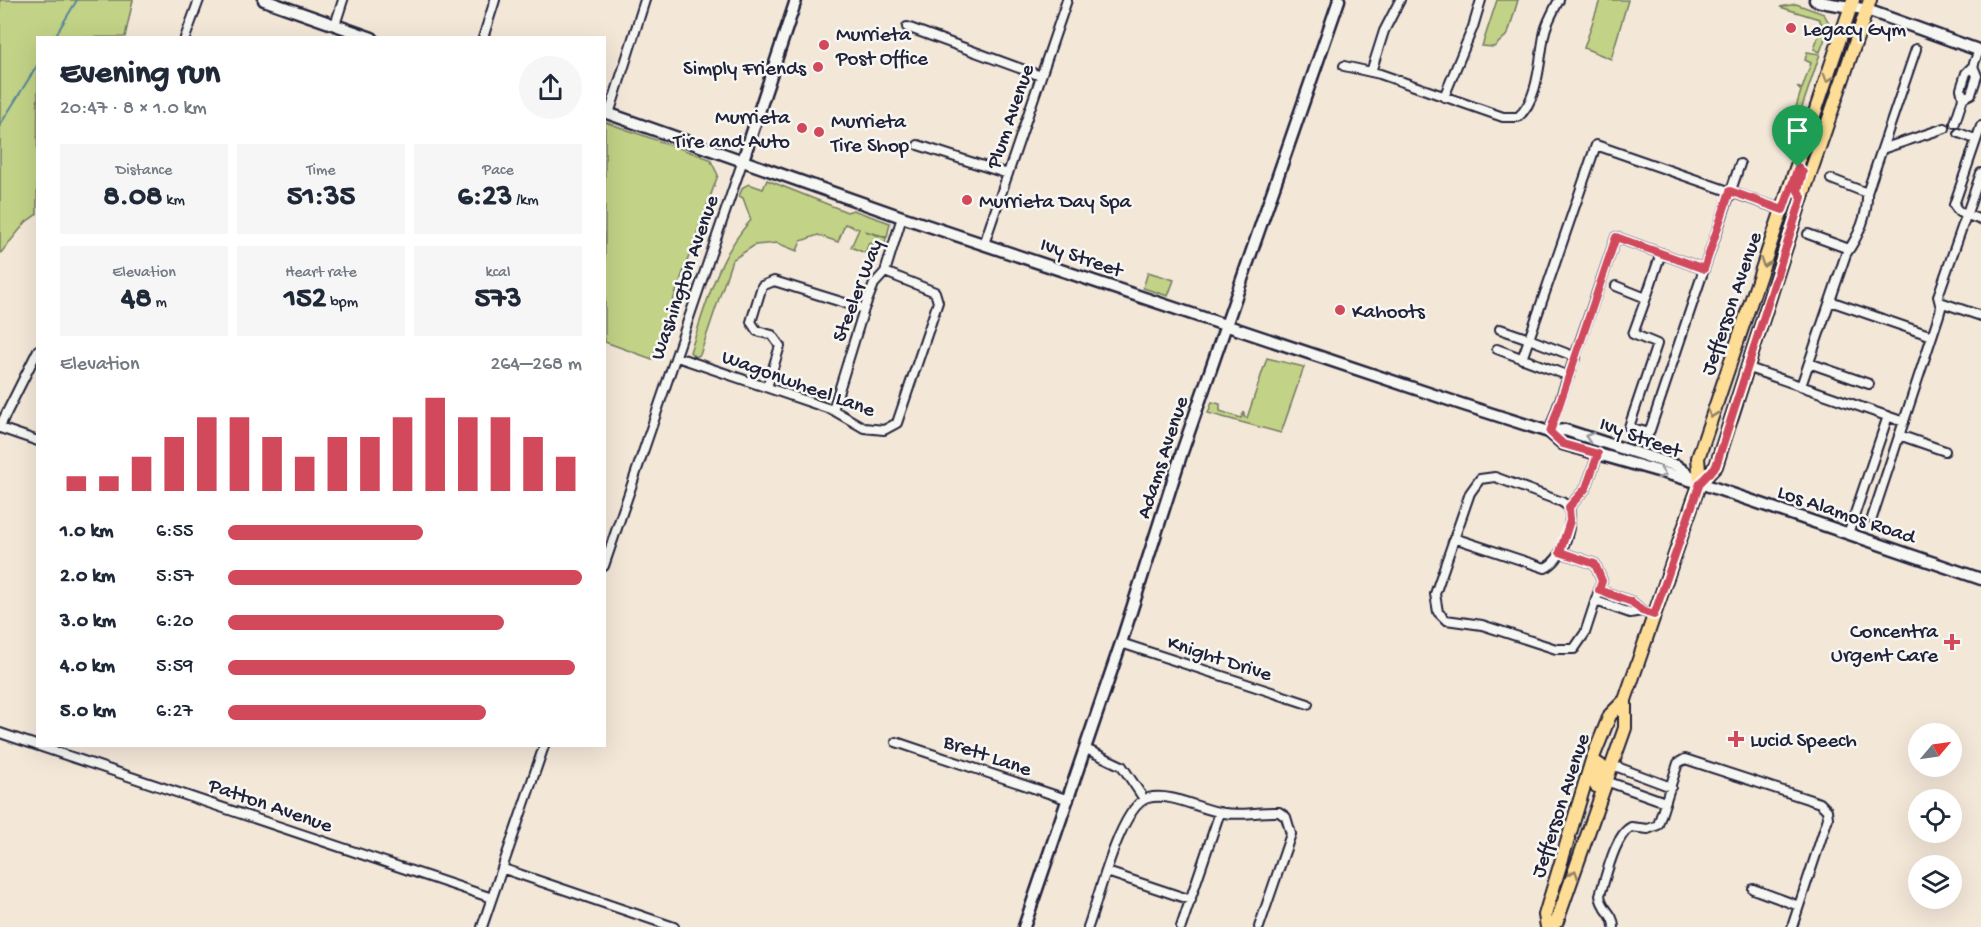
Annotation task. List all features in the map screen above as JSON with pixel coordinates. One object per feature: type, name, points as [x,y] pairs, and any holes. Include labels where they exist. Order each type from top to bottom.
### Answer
[{"type":"main road","name":"Jefferson Avenue","points":[[1700,483],[1698,458],[1798,167],[1850,2]]},
{"type":"main road","name":"Jefferson Avenue","points":[[1551,927],[1557,921],[1624,728],[1624,700],[1648,613],[1700,483],[1716,466],[1802,197],[1868,5]]},
{"type":"main road","points":[[1798,167],[1803,172],[1798,191],[1802,197]]},
{"type":"main road","name":"Jefferson Avenue","points":[[1547,927],[1545,915],[1592,760],[1610,715],[1624,700]]},
{"type":"main road","points":[[1592,760],[1601,766],[1592,798],[1593,817]]},
{"type":"street","points":[[186,36],[199,0]]},
{"type":"street","points":[[264,0],[366,36]]},
{"type":"street","points":[[335,25],[343,0]]},
{"type":"street","points":[[484,36],[495,0]]},
{"type":"street","points":[[607,113],[645,0]]},
{"type":"street","name":"Washington Avenue","points":[[606,560],[677,357],[796,0]]},
{"type":"street","name":"Plum Avenue","points":[[984,243],[1067,0]]},
{"type":"street","name":"Adams Avenue","points":[[1024,927],[1069,800],[1226,325],[1339,0]]},
{"type":"street","points":[[1371,72],[1384,31],[1400,0]]},
{"type":"street","points":[[1444,97],[1473,27],[1481,0]]},
{"type":"street","points":[[1344,66],[1371,72],[1503,117],[1518,117],[1527,105],[1539,68],[1545,31],[1559,0]]},
{"type":"street","points":[[1815,0],[1835,7],[1850,2],[1868,5],[1980,51],[1973,66],[1966,73],[1960,89],[1963,98],[1955,123]]},
{"type":"street","points":[[907,27],[1041,75]]},
{"type":"street","points":[[1801,386],[1830,301],[1868,205],[1867,193],[1916,49]]},
{"type":"street","name":"Ivy Street","points":[[607,113],[902,217],[1550,432],[1563,444],[1700,483]]},
{"type":"street","points":[[1981,126],[1954,199],[1956,209],[1981,220]]},
{"type":"street","points":[[1882,149],[1946,128]]},
{"type":"street","points":[[1959,133],[1975,139]]},
{"type":"street","points":[[918,145],[1008,174]]},
{"type":"street","points":[[1522,359],[1596,145],[1783,210]]},
{"type":"street","points":[[1661,254],[1633,334],[1657,344],[1629,426],[1649,433],[1740,164]]},
{"type":"street","points":[[1872,518],[1941,308],[1938,296],[1981,173]]},
{"type":"street","points":[[1831,179],[1867,193]]},
{"type":"street","name":"Steeler Way","points":[[833,410],[864,309],[874,284],[885,272],[902,217]]},
{"type":"street","points":[[1808,234],[1850,249]]},
{"type":"street","points":[[1550,432],[1616,237],[1704,269]]},
{"type":"street","name":"Wagonwheel Lane","points":[[677,357],[833,410],[864,428],[884,430],[897,423],[938,302],[935,292],[928,288],[885,272]]},
{"type":"street","points":[[767,387],[780,346],[772,334],[757,331],[751,321],[762,286],[774,281],[864,309]]},
{"type":"street","points":[[1616,286],[1646,298]]},
{"type":"street","points":[[1830,301],[1932,336]]},
{"type":"street","points":[[1940,302],[1981,316]]},
{"type":"street","points":[[1500,329],[1576,357]]},
{"type":"street","points":[[1497,349],[1569,376]]},
{"type":"street","points":[[36,354],[0,427],[36,440]]},
{"type":"street","points":[[1809,363],[1869,384]]},
{"type":"street","points":[[1746,367],[1904,422]]},
{"type":"street","points":[[1848,534],[1888,416]]},
{"type":"street","name":"Ivy Street","points":[[1550,432],[1565,430],[1677,466],[1700,483]]},
{"type":"street","points":[[1899,435],[1945,451]]},
{"type":"street","points":[[1569,507],[1584,492],[1598,454]]},
{"type":"street","points":[[1454,538],[1545,568],[1552,565],[1560,552],[1570,521],[1569,507],[1563,502],[1494,477],[1478,481],[1470,493],[1454,538],[1435,594],[1436,607],[1446,620],[1482,625],[1566,651],[1574,649],[1585,633],[1602,581],[1595,564],[1560,552]]},
{"type":"street","name":"Los Alamos Road","points":[[1700,483],[1981,579]]},
{"type":"street","points":[[1859,503],[1875,508]]},
{"type":"street","points":[[1599,590],[1632,602],[1648,613]]},
{"type":"street","points":[[1596,601],[1630,613],[1648,613]]},
{"type":"street","name":"Knight Drive","points":[[1121,643],[1308,704]]},
{"type":"street","name":"Patton Avenue","points":[[0,733],[36,745]]},
{"type":"street","name":"Brett Lane","points":[[896,742],[1069,800]]},
{"type":"street","name":"Patton Avenue","points":[[42,747],[492,898]]},
{"type":"street","points":[[482,927],[504,869],[544,747]]},
{"type":"street","points":[[1086,749],[1122,765],[1144,799]]},
{"type":"street","points":[[1614,927],[1613,918],[1601,904],[1600,895],[1622,833],[1631,827],[1648,829],[1655,827],[1678,763],[1689,759],[1825,806],[1828,818],[1791,927]]},
{"type":"street","points":[[1612,765],[1671,787]]},
{"type":"street","points":[[1644,794],[1649,780]]},
{"type":"street","points":[[1606,781],[1665,802]]},
{"type":"street","points":[[1088,927],[1124,821],[1131,809],[1144,799],[1163,798],[1220,812],[1279,812],[1286,817],[1290,825],[1288,845],[1259,927]]},
{"type":"street","points":[[1181,927],[1220,812]]},
{"type":"street","points":[[504,869],[674,927]]},
{"type":"street","points":[[1107,872],[1191,900]]},
{"type":"street","points":[[1753,889],[1799,906]]},
{"type":"green space","points":[[0,0],[133,0],[125,36],[36,36],[36,215],[26,222],[0,254]]},
{"type":"green space","points":[[1497,0],[1518,0],[1508,34],[1494,47],[1482,46]]},
{"type":"green space","points":[[1600,0],[1628,0],[1611,59],[1584,48]]},
{"type":"green space","points":[[1796,4],[1824,14],[1830,25],[1820,52],[1814,49],[1822,24],[1819,19],[1780,7]]},
{"type":"green space","points":[[1807,52],[1820,54],[1796,125],[1784,121],[1792,120],[1801,91],[1797,87],[1802,89],[1811,63],[1805,60]]},
{"type":"green space","points":[[606,122],[710,159],[718,175],[652,359],[606,342]]},
{"type":"green space","points":[[767,180],[847,212],[853,210],[890,223],[887,237],[865,231],[886,238],[884,248],[869,243],[865,253],[851,247],[859,229],[845,224],[838,242],[818,235],[801,241],[797,251],[777,243],[755,245],[732,260],[700,355],[695,357],[690,352],[707,300],[729,250],[751,220],[743,198],[739,196],[743,187],[749,184],[763,189]]},
{"type":"green space","points":[[1148,272],[1174,280],[1168,296],[1143,288]]},
{"type":"green space","points":[[1267,358],[1304,367],[1281,433],[1208,413],[1212,402],[1220,404],[1220,411],[1241,418],[1244,412],[1244,417],[1247,418]]},
{"type":"waterway","points":[[55,36],[77,0]]},
{"type":"waterway","points":[[0,125],[36,67]]},
{"type":"place","name":"Legacy Gym","points":[[1791,28]]},
{"type":"place","name":"Murrieta Post Office","points":[[824,45]]},
{"type":"place","name":"Simply Friends","points":[[818,67]]},
{"type":"place","name":"Murrieta Tire and Auto","points":[[802,128]]},
{"type":"place","name":"Murrieta Tire Shop","points":[[819,132]]},
{"type":"place","name":"Murrieta Day Spa","points":[[967,200]]},
{"type":"place","name":"Kahoots","points":[[1340,310]]},
{"type":"place","name":"Concentra Urgent Care","points":[[1952,642]]},
{"type":"place","name":"Lucid Speech","points":[[1736,739]]},
{"type":"route","points":[[1798,167],[1803,172],[1798,191],[1802,197],[1716,466],[1700,483],[1654,615],[1642,611],[1632,602],[1599,590],[1602,581],[1595,564],[1560,552],[1570,521],[1569,507],[1586,488],[1598,454],[1563,444],[1550,432],[1616,237],[1704,269],[1730,191],[1783,210],[1798,167]]}]
